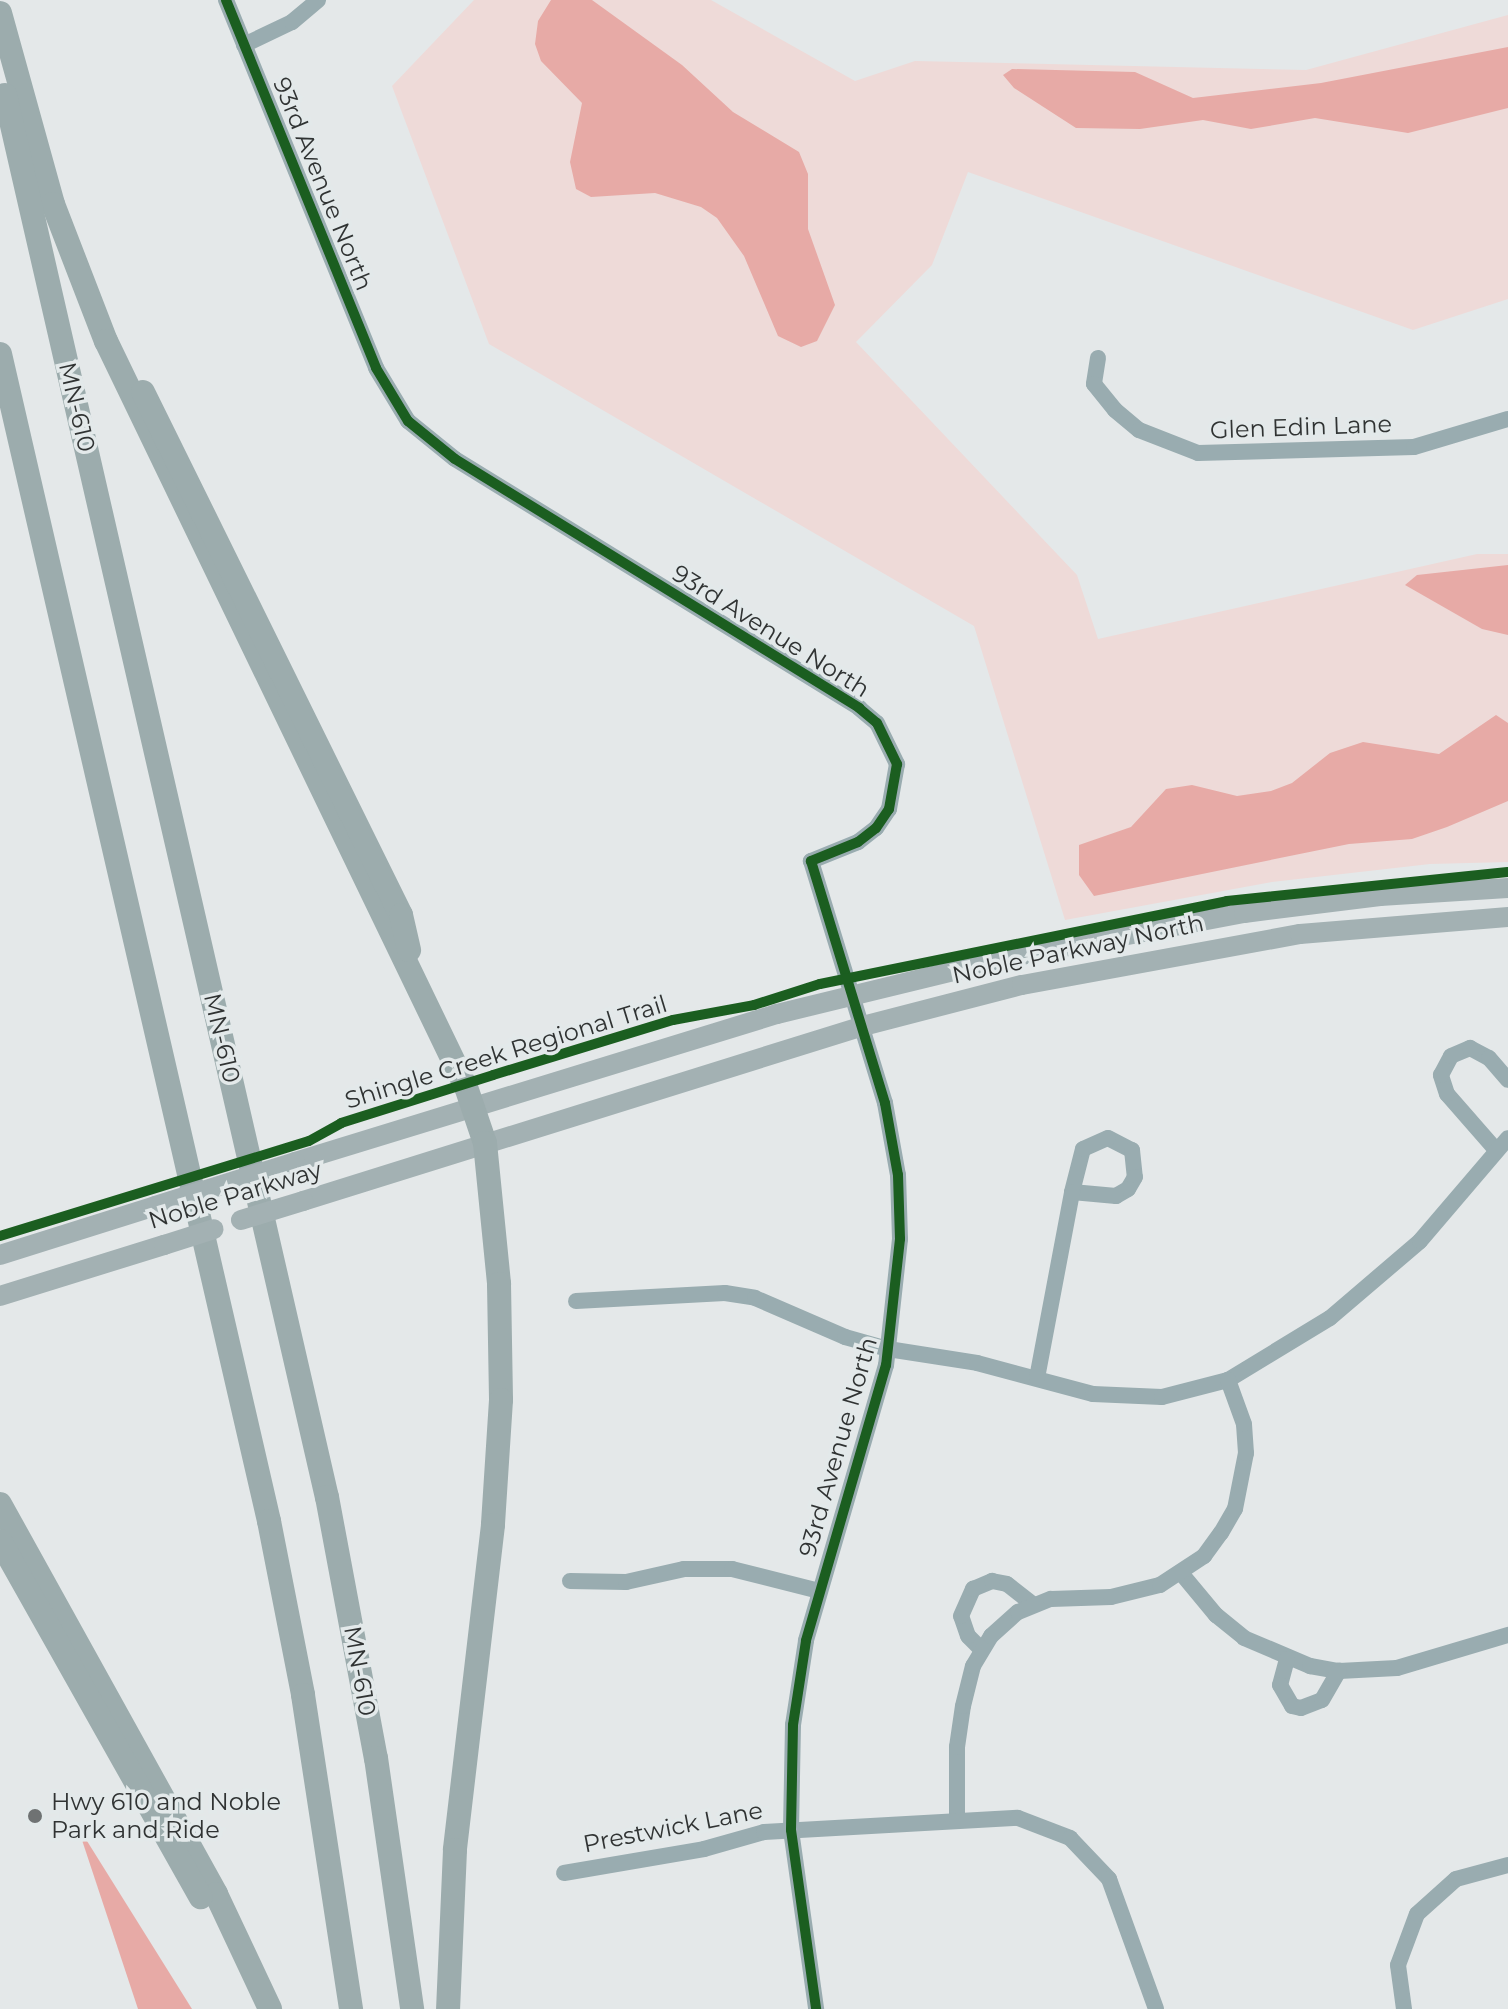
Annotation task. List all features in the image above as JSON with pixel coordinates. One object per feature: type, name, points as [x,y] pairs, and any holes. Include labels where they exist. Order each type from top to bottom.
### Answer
[{"type":"highway","points":[[0,13],[40,162],[92,307],[185,514],[474,1106],[485,1143],[499,1284],[501,1400],[493,1525],[455,1850],[448,2009]]},
{"type":"highway","name":"MN-610","points":[[0,74],[327,1497],[376,1758],[412,2009]]},
{"type":"highway","points":[[0,354],[269,1521],[303,1695],[351,2009]]},
{"type":"highway","points":[[0,1504],[216,1894],[266,2000]]},
{"type":"highway","points":[[0,1541],[166,1842],[266,2000]]},
{"type":"main road","name":"Noble Parkway North","points":[[295,1162],[474,1106],[854,995],[1011,957],[1244,913],[1380,896],[1508,888]]},
{"type":"main road","name":"Noble Parkway North","points":[[485,1143],[863,1026],[1022,985],[1232,944],[1371,925],[1508,917]]},
{"type":"main road","name":"Noble Parkway","points":[[0,1296],[485,1143]]},
{"type":"main road","name":"Noble Parkway","points":[[0,1255],[295,1162]]},
{"type":"street","name":"93rd Avenue North","points":[[226,0],[376,368],[408,421],[455,459],[877,723],[897,764],[889,809],[858,842],[811,861],[885,1103],[898,1175],[900,1239],[888,1349],[819,1591],[793,1725],[791,1830],[816,2009]]},
{"type":"street","points":[[244,45],[292,22],[318,0]]},
{"type":"street","name":"Glen Edin Lane","points":[[1098,358],[1094,384],[1115,410],[1139,430],[1198,453],[1414,447],[1508,419]]},
{"type":"street","points":[[576,1301],[711,1293],[755,1298],[845,1337],[888,1349],[1127,1398],[1162,1397],[1228,1380],[1280,1352],[1377,1282],[1420,1241],[1502,1144],[1447,1094],[1441,1075],[1451,1056],[1470,1048],[1489,1058],[1508,1080]]},
{"type":"street","points":[[1037,1378],[1072,1192]]},
{"type":"street","points":[[957,1818],[957,1747],[981,1649],[1018,1612],[1034,1605],[1068,1597],[1136,1593],[1181,1573],[1221,1533],[1243,1481],[1244,1424],[1228,1380]]},
{"type":"street","points":[[570,1581],[626,1582],[684,1569],[732,1569],[819,1591]]},
{"type":"street","points":[[1181,1573],[1216,1615],[1244,1638],[1287,1659],[1339,1671],[1397,1668],[1508,1635]]},
{"type":"street","points":[[981,1649],[968,1636],[961,1616],[973,1589],[992,1581],[1007,1584],[1034,1605]]},
{"type":"street","points":[[1287,1659],[1280,1685],[1292,1706],[1301,1708],[1322,1700],[1339,1671]]},
{"type":"street","name":"Prestwick Lane","points":[[564,1873],[791,1830],[990,1816],[1045,1825],[1070,1838],[1109,1879],[1156,2009]]},
{"type":"street","points":[[1404,2009],[1398,1965],[1417,1914],[1456,1879],[1508,1865]]},
{"type":"shaded area","points":[[474,0],[711,0],[855,81],[915,61],[1306,70],[1508,15],[1508,299],[1413,330],[968,172],[932,265],[856,342],[1077,575],[1098,639],[1477,554],[1508,554],[1508,862],[1430,864],[1272,882],[1065,920],[974,626],[489,344],[392,86]]},
{"type":"shaded area","points":[[551,0],[592,0],[682,65],[733,112],[799,152],[808,174],[808,229],[835,305],[817,341],[801,347],[778,336],[744,256],[717,218],[701,207],[655,193],[591,197],[576,189],[570,162],[582,103],[541,61],[535,44],[538,21]]},
{"type":"shaded area","points":[[1508,47],[1508,108],[1408,133],[1315,118],[1251,129],[1203,120],[1140,129],[1076,128],[1014,88],[1003,75],[1012,69],[1135,72],[1193,98],[1321,83]]},
{"type":"shaded area","points":[[1508,565],[1508,635],[1482,629],[1405,585],[1417,575]]},
{"type":"shaded area","points":[[1496,715],[1508,723],[1508,801],[1447,827],[1412,839],[1349,844],[1094,896],[1079,875],[1079,845],[1131,827],[1166,789],[1192,785],[1237,796],[1271,791],[1292,783],[1330,753],[1363,742],[1439,754]]},
{"type":"shaded area","points":[[77,1825],[192,2009],[138,2009]]},
{"type":"cycle path","points":[[226,0],[376,368],[408,421],[455,459],[859,708],[877,723],[897,764],[889,809],[876,828],[858,842],[811,861],[885,1103],[898,1175],[900,1239],[886,1365],[806,1641],[793,1725],[791,1830],[816,2009]]},
{"type":"cycle path","name":"Shingle Creek Regional Trail","points":[[0,1236],[309,1141],[341,1123],[493,1075],[673,1020],[754,1005],[820,984],[1227,901],[1508,872]]},
{"type":"place","name":"Hwy 610 and Noble Park and Ride","points":[[35,1816]]}]
